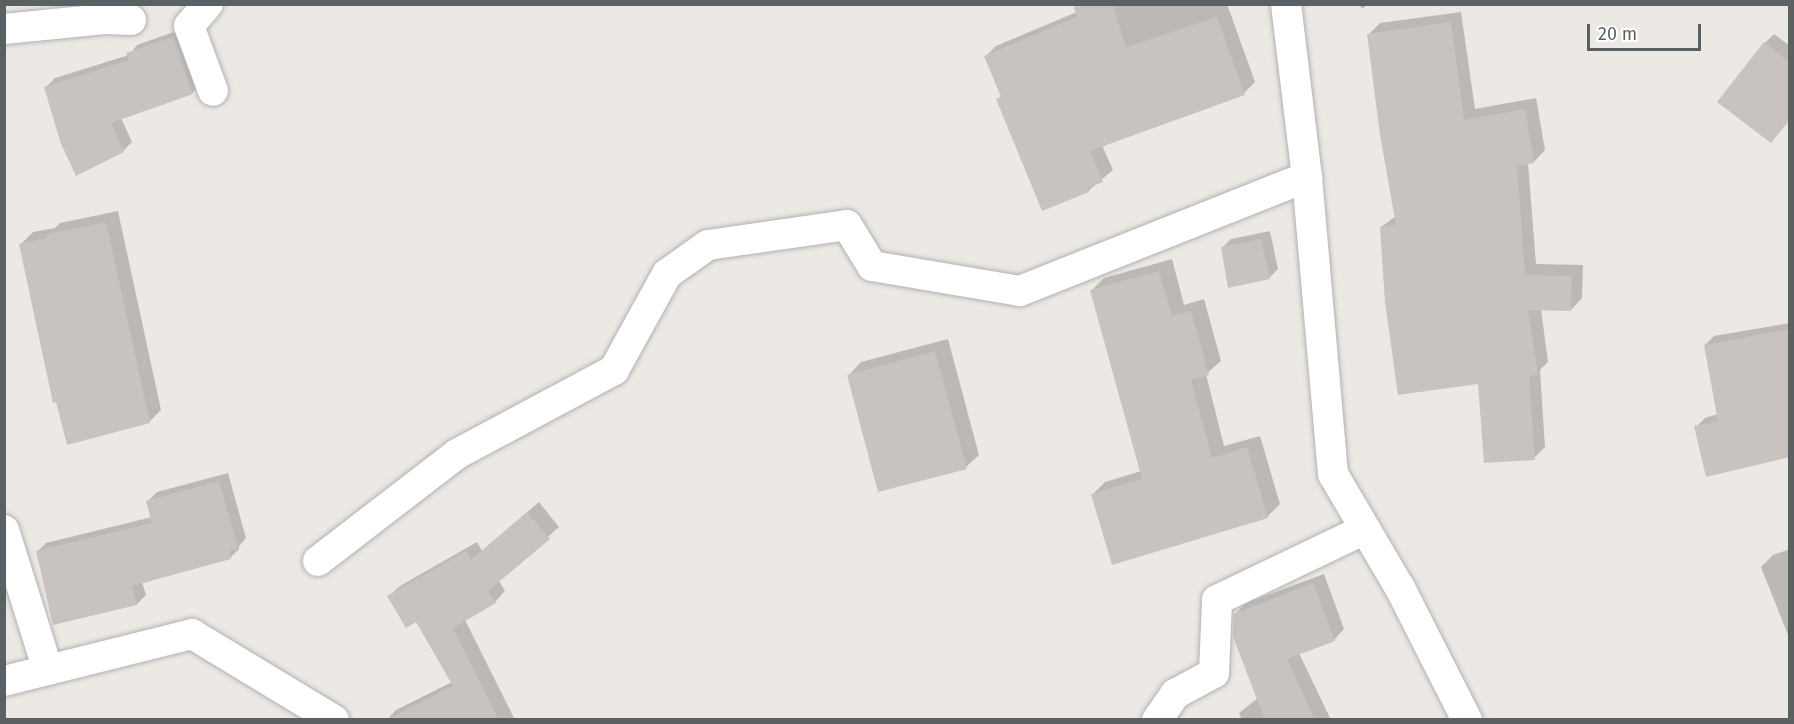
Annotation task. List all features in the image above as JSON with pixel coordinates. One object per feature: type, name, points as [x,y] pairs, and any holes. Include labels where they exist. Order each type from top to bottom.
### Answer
[{"type":"street","points":[[208,4],[189,26],[213,91]]},
{"type":"street","points":[[1286,4],[1307,177],[1333,474],[1400,588],[1467,720]]},
{"type":"street","points":[[4,29],[105,19],[131,20]]},
{"type":"street","points":[[318,561],[457,454],[614,370],[667,274],[708,245],[847,225],[872,266],[1020,291],[1307,177]]},
{"type":"street","points":[[1157,720],[1176,694],[1214,673],[1216,600],[1365,529]]},
{"type":"street","points":[[4,530],[48,670]]},
{"type":"street","points":[[4,681],[192,634],[334,720]]},
{"type":"building","points":[[1073,4],[1113,4],[1126,47],[1217,17],[1245,95],[1090,151],[1103,182],[1087,188],[1089,192],[1042,211],[996,99],[1001,97],[984,56],[1077,17]]},
{"type":"building","points":[[1451,22],[1464,120],[1525,109],[1534,163],[1517,166],[1525,275],[1572,276],[1571,311],[1528,310],[1538,375],[1529,376],[1535,460],[1484,463],[1478,384],[1398,395],[1385,302],[1380,227],[1396,225],[1380,135],[1367,34]]},
{"type":"building","points":[[173,37],[193,94],[111,123],[124,152],[76,176],[61,144],[44,87],[129,60],[126,53]]},
{"type":"building","points":[[1764,42],[1790,62],[1790,119],[1771,143],[1717,102]]},
{"type":"building","points":[[106,222],[150,423],[67,445],[56,402],[53,403],[19,244],[47,238],[46,234]]},
{"type":"building","points":[[1261,239],[1270,279],[1228,288],[1221,247]]},
{"type":"building","points":[[1159,271],[1172,316],[1191,311],[1209,375],[1191,380],[1212,458],[1247,447],[1268,518],[1112,565],[1091,494],[1142,479],[1090,290]]},
{"type":"building","points":[[1790,329],[1790,457],[1706,477],[1694,426],[1718,421],[1704,345]]},
{"type":"building","points":[[935,351],[967,469],[878,492],[847,375]]},
{"type":"building","points":[[219,481],[238,549],[229,551],[231,559],[132,586],[137,605],[53,625],[36,551],[152,523],[146,501]]},
{"type":"building","points":[[527,512],[550,539],[488,591],[496,603],[453,628],[499,720],[386,720],[453,686],[416,622],[406,628],[387,596],[466,551],[471,560]]},
{"type":"building","points":[[1313,583],[1335,641],[1287,659],[1315,720],[1265,720],[1233,637],[1234,614]]}]
